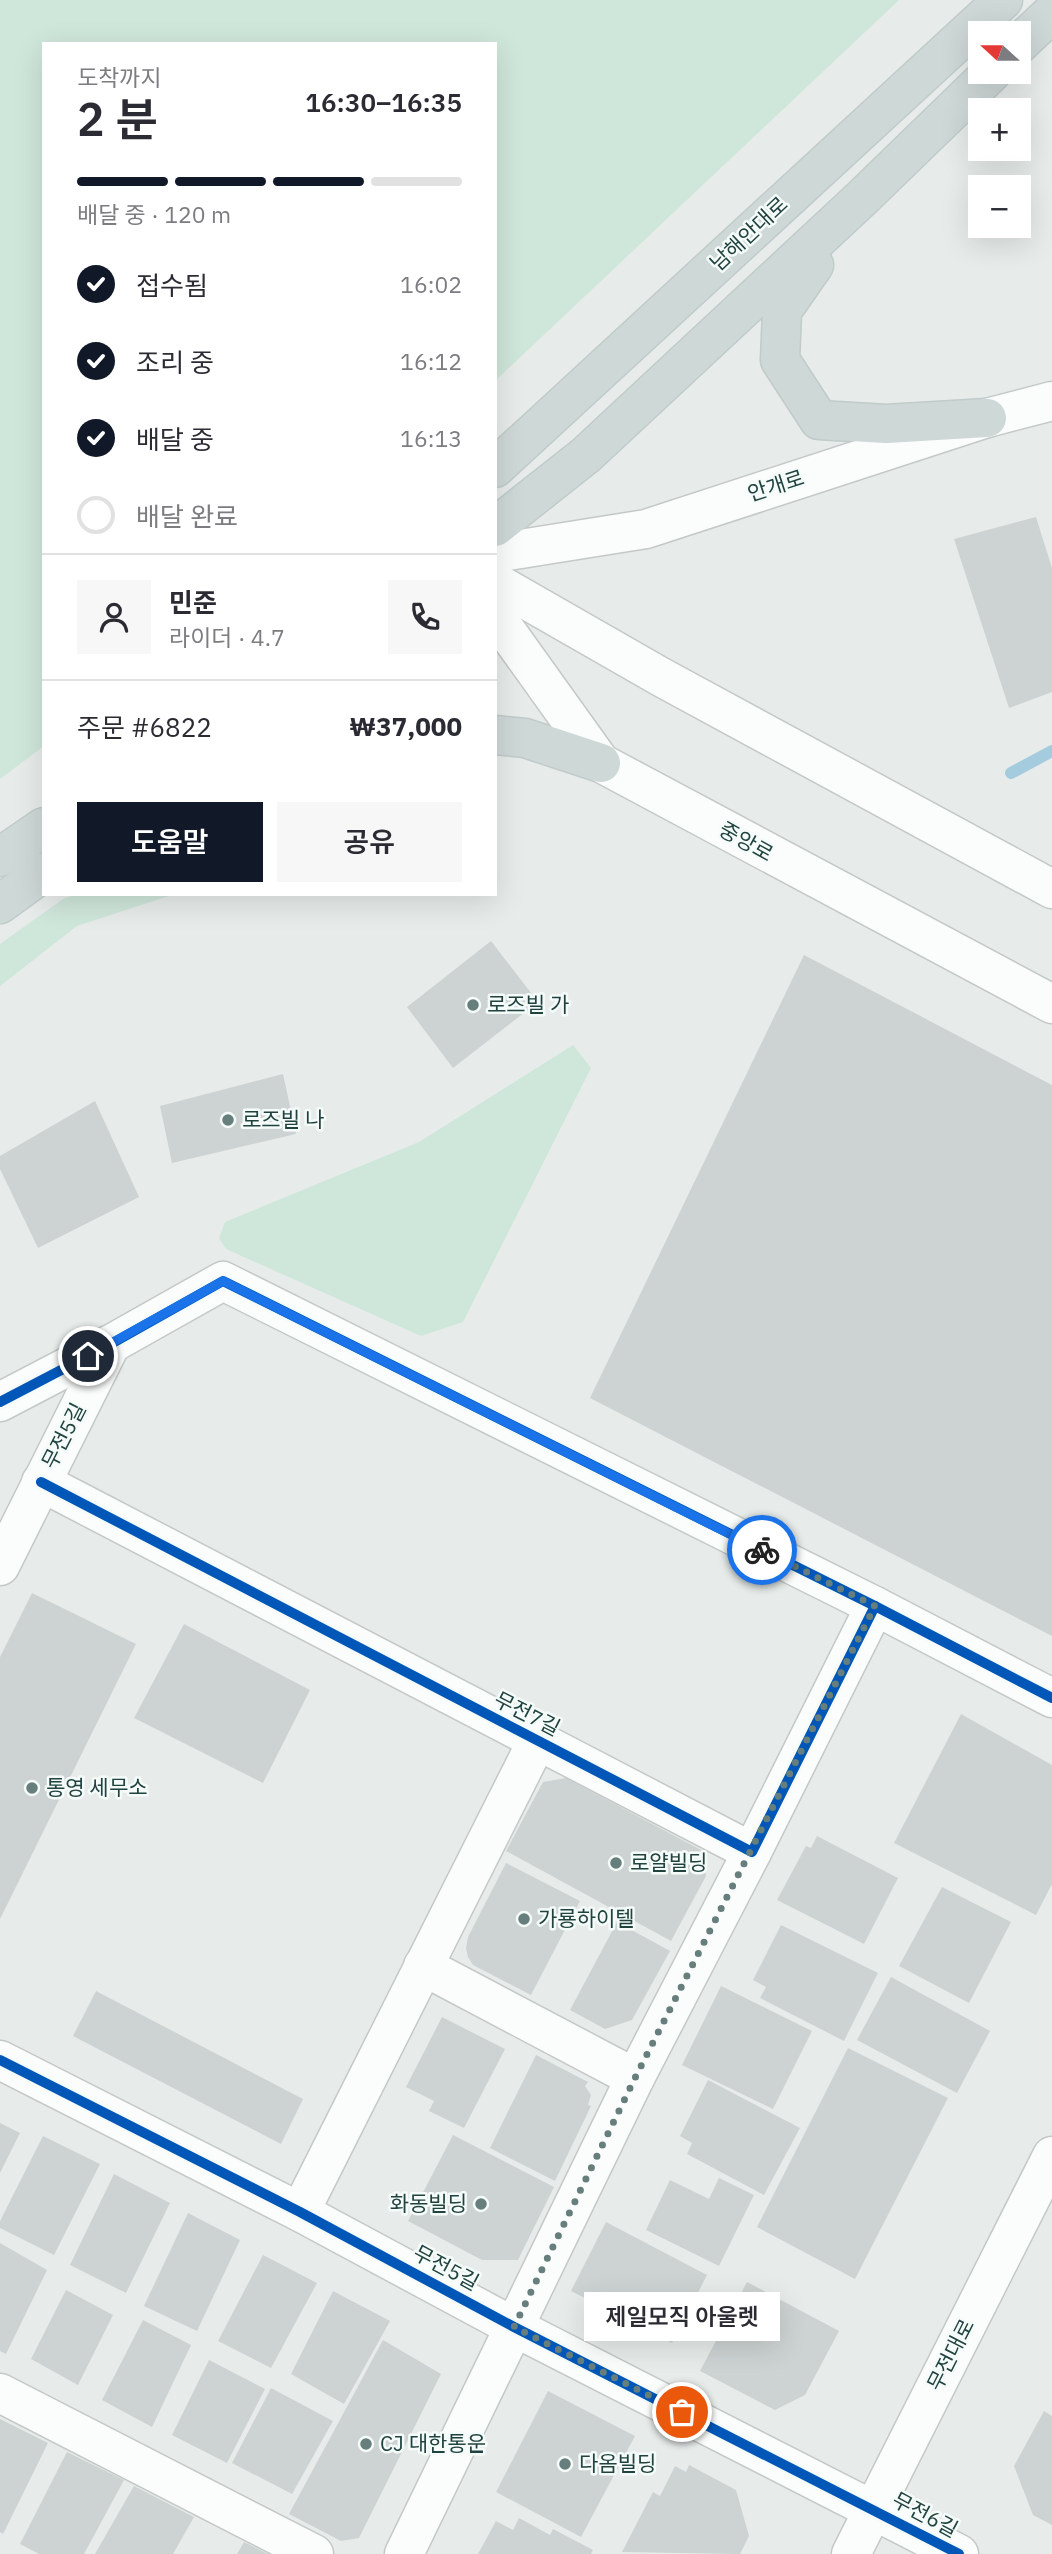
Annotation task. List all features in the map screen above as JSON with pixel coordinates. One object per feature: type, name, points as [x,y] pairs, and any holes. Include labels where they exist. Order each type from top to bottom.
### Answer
[{"type":"main road","name":"남해안대로","points":[[497,466],[1003,0]]},
{"type":"main road","points":[[1031,33],[1052,13]]},
{"type":"main road","points":[[497,525],[586,455],[861,199],[980,84]]},
{"type":"main road","points":[[861,199],[782,311],[780,360],[819,419],[886,424],[987,418]]},
{"type":"main road","points":[[497,735],[525,738],[601,762]]},
{"type":"main road","points":[[0,857],[42,828]]},
{"type":"street","name":"안개로","points":[[497,553],[646,529],[987,418],[1052,401]]},
{"type":"street","points":[[497,583],[661,677],[1052,889]]},
{"type":"street","name":"중앙로","points":[[497,618],[601,762],[1052,1004]]},
{"type":"street","points":[[0,1402],[223,1281],[875,1606],[1052,1698]]},
{"type":"street","name":"무전5길","points":[[0,1566],[111,1344]]},
{"type":"street","name":"무전7길","points":[[41,1482],[752,1852]]},
{"type":"street","points":[[404,2554],[635,2078],[875,1606]]},
{"type":"street","points":[[300,2212],[537,1741]]},
{"type":"street","points":[[423,1966],[635,2078]]},
{"type":"street","name":"무전5길","points":[[0,2060],[300,2212],[514,2327],[874,2509]]},
{"type":"street","name":"무전대로","points":[[851,2554],[1052,2156]]},
{"type":"street","points":[[0,2393],[314,2554]]},
{"type":"street","name":"무전6길","points":[[874,2509],[959,2554]]},
{"type":"green space","points":[[0,0],[899,0],[497,379],[497,42],[42,42],[42,748],[0,779]]},
{"type":"green space","points":[[71,896],[169,896],[77,926],[0,986],[0,944],[63,899]]},
{"type":"green space","points":[[573,1045],[591,1068],[463,1322],[421,1336],[226,1249],[219,1238],[225,1222],[419,1142]]},
{"type":"building","points":[[1036,517],[1052,568],[1052,692],[1009,708],[954,539]]},
{"type":"building","name":"로즈빌 가","points":[[491,941],[538,1002],[453,1068],[407,1007]]},
{"type":"building","points":[[804,955],[1052,1085],[1052,1636],[590,1398]]},
{"type":"building","name":"로즈빌 나","points":[[283,1074],[296,1134],[172,1163],[160,1106]]},
{"type":"building","points":[[95,1101],[139,1197],[38,1248],[0,1169],[0,1156]]},
{"type":"building","name":"통영 세무소","points":[[32,1593],[136,1644],[0,1919],[0,1657]]},
{"type":"building","points":[[184,1624],[310,1690],[263,1783],[134,1718]]},
{"type":"building","points":[[961,1714],[1052,1765],[1052,1884],[1036,1915],[894,1843]]},
{"type":"building","name":"로얄빌딩","points":[[566,1778],[701,1850],[706,1876],[671,1941],[506,1851],[543,1782]]},
{"type":"building","points":[[817,1836],[898,1878],[864,1944],[777,1900],[806,1846],[811,1848]]},
{"type":"building","name":"가룡하이텔","points":[[506,1863],[580,1901],[531,1995],[473,1965],[466,1948],[468,1937]]},
{"type":"building","points":[[942,1887],[1011,1922],[969,2003],[899,1966]]},
{"type":"building","points":[[617,1922],[670,1951],[632,2020],[605,2029],[570,2010]]},
{"type":"building","points":[[781,1925],[878,1973],[844,2041],[760,1998],[766,1987],[753,1980]]},
{"type":"building","points":[[891,1977],[990,2031],[957,2093],[857,2040]]},
{"type":"building","points":[[721,1986],[812,2031],[773,2109],[682,2065]]},
{"type":"building","points":[[96,1991],[303,2099],[281,2144],[73,2036]]},
{"type":"building","points":[[442,2017],[505,2049],[464,2128],[429,2111],[434,2101],[406,2087]]},
{"type":"building","points":[[848,2048],[948,2098],[855,2279],[757,2227]]},
{"type":"building","points":[[536,2055],[588,2082],[585,2086],[591,2095],[588,2105],[591,2106],[555,2181],[490,2148]]},
{"type":"building","points":[[708,2080],[800,2128],[764,2195],[687,2154],[692,2143],[680,2136]]},
{"type":"building","points":[[0,2123],[20,2133],[0,2173]]},
{"type":"building","name":"화동빌딩","points":[[453,2135],[554,2187],[518,2260],[482,2260],[408,2221]]},
{"type":"building","points":[[43,2136],[100,2164],[54,2255],[0,2228],[0,2221]]},
{"type":"building","points":[[114,2174],[170,2203],[126,2293],[70,2265]]},
{"type":"building","points":[[719,2178],[754,2195],[719,2266],[646,2230],[670,2180],[709,2199]]},
{"type":"building","points":[[188,2213],[240,2240],[197,2331],[144,2306]]},
{"type":"building","points":[[606,2222],[707,2275],[672,2343],[571,2291]]},
{"type":"building","points":[[0,2243],[47,2270],[6,2354],[0,2351]]},
{"type":"building","points":[[263,2255],[317,2283],[271,2368],[218,2341]]},
{"type":"building","points":[[747,2282],[839,2331],[805,2395],[775,2410],[700,2371]]},
{"type":"building","points":[[66,2290],[113,2315],[78,2385],[31,2359]]},
{"type":"building","points":[[333,2291],[390,2321],[344,2404],[291,2374]]},
{"type":"building","points":[[143,2320],[191,2345],[152,2427],[102,2400]]},
{"type":"building","name":"CJ 대한통운","points":[[383,2340],[441,2374],[359,2538],[341,2541],[289,2514]]},
{"type":"building","points":[[209,2360],[265,2389],[227,2463],[172,2435]]},
{"type":"building","points":[[271,2388],[333,2421],[292,2494],[232,2463]]},
{"type":"building","name":"다옴빌딩","points":[[548,2391],[635,2436],[581,2537],[496,2492]]},
{"type":"building","points":[[1044,2411],[1052,2416],[1052,2525],[1033,2515],[1014,2466]]},
{"type":"building","points":[[0,2419],[48,2443],[3,2534],[0,2532]]},
{"type":"building","points":[[67,2452],[124,2480],[84,2554],[39,2554],[20,2544]]},
{"type":"building","points":[[689,2465],[736,2490],[749,2536],[740,2554],[622,2552],[653,2492],[660,2496],[675,2466],[686,2472]]},
{"type":"building","points":[[134,2486],[194,2517],[173,2554],[95,2554]]},
{"type":"building","points":[[519,2518],[550,2535],[553,2529],[593,2550],[591,2554],[478,2554],[496,2521],[513,2530]]},
{"type":"building","points":[[244,2542],[268,2554],[237,2554]]},
{"type":"waterway","points":[[1011,773],[1052,751]]},
{"type":"cycle path","points":[[0,1402],[223,1281],[875,1606],[1052,1698]]},
{"type":"cycle path","points":[[41,1482],[752,1852],[875,1606]]},
{"type":"cycle path","points":[[0,2060],[300,2212],[514,2327],[959,2554]]},
{"type":"way so far","points":[[682,2412],[514,2327],[635,2078],[875,1606],[762,1550]]},
{"type":"place","name":"로즈빌 가","points":[[473,1005]]},
{"type":"place","name":"로즈빌 나","points":[[228,1120]]},
{"type":"place","name":"통영 세무소","points":[[32,1788]]},
{"type":"place","name":"로얄빌딩","points":[[616,1863]]},
{"type":"place","name":"가룡하이텔","points":[[524,1919]]},
{"type":"place","name":"화동빌딩","points":[[481,2204]]},
{"type":"place","name":"제일모직 아울렛","points":[[682,2412]]},
{"type":"place","name":"CJ 대한통운","points":[[366,2444]]},
{"type":"place","name":"다옴빌딩","points":[[565,2464]]},
{"type":"route","points":[[88,1356],[223,1281],[762,1550]]}]
